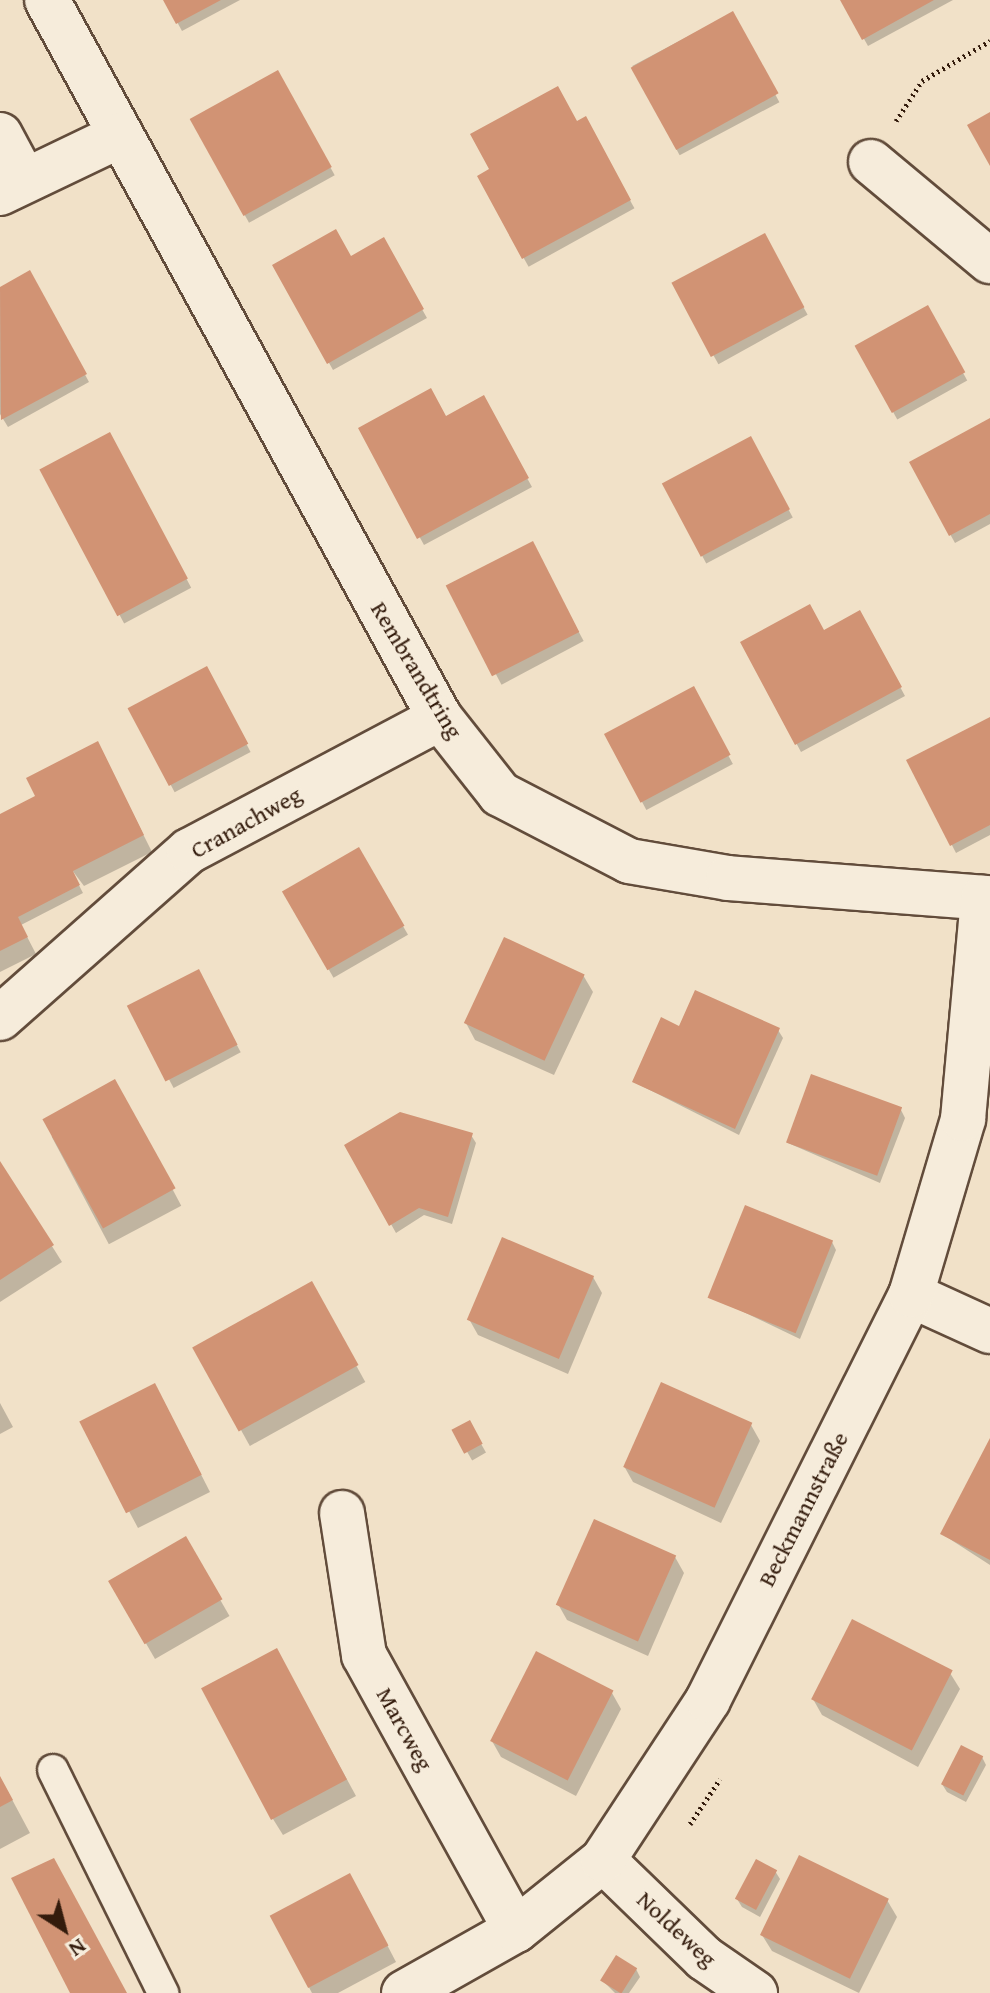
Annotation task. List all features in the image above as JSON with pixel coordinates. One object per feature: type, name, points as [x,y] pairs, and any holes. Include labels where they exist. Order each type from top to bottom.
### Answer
[{"type":"street","name":"Rembrandtring","points":[[47,0],[440,718],[500,794],[629,861],[728,878],[986,898]]},
{"type":"street","points":[[0,135],[12,185],[121,135]]},
{"type":"street","points":[[871,162],[990,261]]},
{"type":"street","name":"Cranachweg","points":[[0,1018],[189,851],[440,718]]},
{"type":"street","name":"Beckmannstraße","points":[[404,1993],[516,1930],[603,1860],[708,1700],[911,1295],[963,1119],[986,898]]},
{"type":"street","points":[[911,1295],[990,1331]]},
{"type":"street","name":"Marcweg","points":[[342,1513],[364,1655],[516,1930]]},
{"type":"street","name":"Noldeweg","points":[[603,1860],[704,1958],[755,1993]]},
{"type":"lane","points":[[53,1770],[163,1993]]},
{"type":"path","points":[[871,162],[922,81],[990,41]]},
{"type":"building","points":[[163,0],[221,0],[176,24]]},
{"type":"building","points":[[840,0],[934,0],[862,40]]},
{"type":"building","points":[[733,11],[779,93],[676,150],[631,68]]},
{"type":"building","points":[[278,70],[332,167],[243,216],[190,119]]},
{"type":"building","points":[[558,86],[577,121],[586,116],[631,200],[522,259],[477,176],[489,169],[470,134]]},
{"type":"building","points":[[990,112],[990,166],[967,125]]},
{"type":"building","points":[[336,229],[351,256],[384,237],[424,309],[327,364],[272,265]]},
{"type":"building","points":[[765,233],[804,307],[711,357],[671,283]]},
{"type":"building","points":[[30,270],[87,374],[1,420],[0,287]]},
{"type":"building","points":[[928,305],[965,372],[892,413],[855,346]]},
{"type":"building","points":[[431,388],[446,416],[484,395],[529,478],[417,539],[358,428]]},
{"type":"building","points":[[990,418],[990,514],[949,536],[909,462]]},
{"type":"building","points":[[110,432],[188,579],[117,616],[39,470]]},
{"type":"building","points":[[751,436],[790,509],[701,557],[662,483]]},
{"type":"building","points":[[533,541],[579,632],[492,676],[446,585]]},
{"type":"building","points":[[810,604],[824,630],[860,610],[902,687],[795,745],[740,642]]},
{"type":"building","points":[[207,666],[248,744],[169,786],[128,708]]},
{"type":"building","points":[[694,686],[731,755],[641,803],[604,734]]},
{"type":"building","points":[[990,717],[990,825],[950,846],[906,760]]},
{"type":"building","points":[[98,741],[144,835],[73,871],[80,885],[18,917],[28,937],[0,951],[0,814],[35,796],[26,778]]},
{"type":"building","points":[[359,847],[405,926],[327,970],[282,892]]},
{"type":"building","points":[[504,937],[585,975],[545,1061],[464,1023]]},
{"type":"building","points":[[199,969],[238,1045],[165,1082],[127,1006]]},
{"type":"building","points":[[695,990],[780,1028],[735,1129],[632,1082],[661,1017],[679,1026]]},
{"type":"building","points":[[811,1074],[902,1107],[877,1176],[786,1143]]},
{"type":"building","points":[[115,1079],[176,1188],[103,1229],[42,1119]]},
{"type":"building","points":[[400,1112],[473,1133],[448,1217],[419,1208],[389,1226],[344,1145]]},
{"type":"building","points":[[0,1161],[54,1245],[0,1280]]},
{"type":"building","points":[[745,1205],[833,1241],[796,1333],[708,1298]]},
{"type":"building","points":[[502,1237],[594,1276],[559,1359],[467,1320]]},
{"type":"building","points":[[312,1281],[359,1365],[239,1431],[192,1347]]},
{"type":"building","points":[[661,1382],[752,1423],[715,1508],[623,1467]]},
{"type":"building","points":[[155,1383],[202,1475],[126,1513],[79,1422]]},
{"type":"building","points":[[470,1420],[483,1444],[464,1454],[451,1430]]},
{"type":"building","points":[[990,1438],[990,1560],[940,1534]]},
{"type":"building","points":[[594,1519],[676,1556],[638,1641],[556,1605]]},
{"type":"building","points":[[186,1536],[222,1599],[145,1644],[108,1581]]},
{"type":"building","points":[[852,1619],[953,1670],[912,1750],[811,1699]]},
{"type":"building","points":[[277,1648],[347,1780],[271,1820],[201,1688]]},
{"type":"building","points":[[536,1651],[614,1690],[568,1780],[490,1741]]},
{"type":"building","points":[[961,1745],[983,1756],[963,1796],[941,1784]]},
{"type":"building","points":[[0,1776],[13,1800],[0,1807]]},
{"type":"building","points":[[799,1855],[889,1899],[850,1979],[760,1935]]},
{"type":"building","points":[[54,1858],[127,1993],[70,1993],[11,1878]]},
{"type":"building","points":[[756,1859],[777,1870],[756,1910],[735,1899]]},
{"type":"building","points":[[350,1873],[388,1945],[308,1988],[270,1916]]},
{"type":"building","points":[[616,1955],[637,1968],[622,1993],[600,1980]]}]
